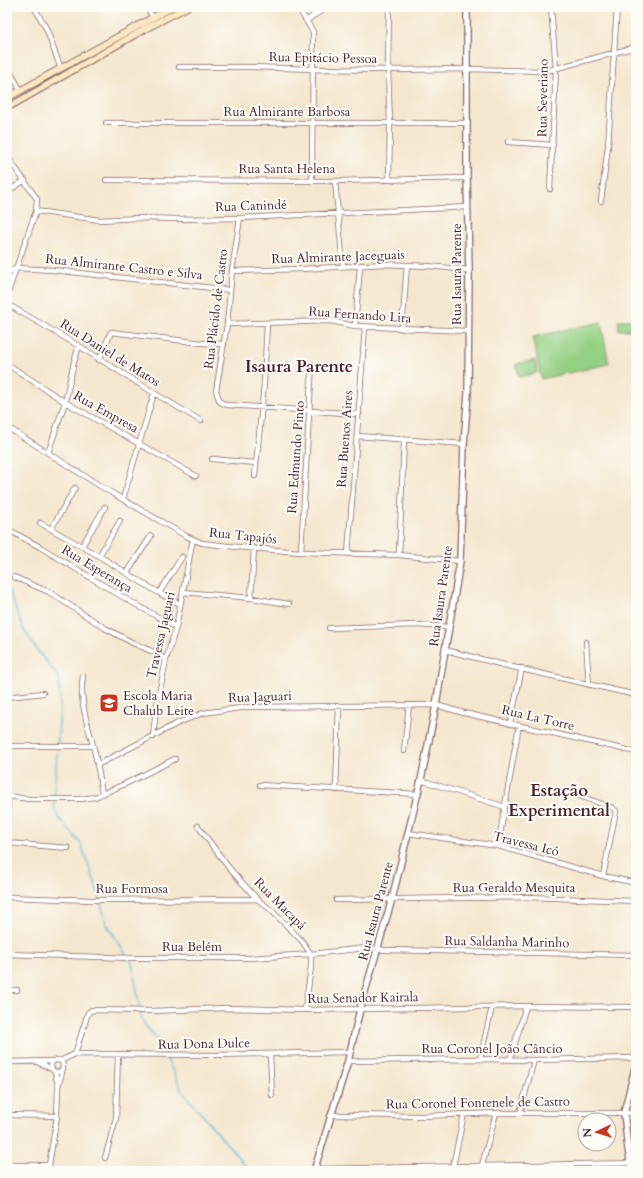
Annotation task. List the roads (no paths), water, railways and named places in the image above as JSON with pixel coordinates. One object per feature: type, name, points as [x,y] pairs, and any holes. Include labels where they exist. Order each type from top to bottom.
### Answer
[{"type":"main road","points":[[7,98],[172,7]]},
{"type":"main road","points":[[7,108],[187,7]]},
{"type":"street","points":[[34,7],[46,28],[61,69]]},
{"type":"street","points":[[146,7],[153,17]]},
{"type":"street","points":[[298,7],[313,32],[314,69],[312,181]]},
{"type":"street","points":[[307,20],[327,7]]},
{"type":"street","points":[[389,7],[389,180]]},
{"type":"street","name":"Rua Isaura Parente","points":[[314,1170],[348,1060],[360,1009],[392,899],[421,780],[436,705],[460,561],[464,444],[468,393],[468,7]]},
{"type":"street","name":"Rua Severiano","points":[[550,189],[556,69],[551,7]]},
{"type":"street","points":[[601,201],[608,146],[617,7]]},
{"type":"street","name":"Rua Epitácio Pessoa","points":[[179,67],[546,71],[636,47]]},
{"type":"street","points":[[7,66],[21,91]]},
{"type":"street","name":"Rua Almirante Barbosa","points":[[106,123],[467,123]]},
{"type":"street","points":[[508,142],[553,144]]},
{"type":"street","points":[[7,156],[25,180],[36,199],[36,211],[7,295]]},
{"type":"street","name":"Rua Santa Helena","points":[[106,180],[312,181],[467,178]]},
{"type":"street","points":[[7,192],[25,180]]},
{"type":"street","points":[[335,180],[343,266]]},
{"type":"street","name":"Rua Canindé","points":[[36,211],[100,220],[138,218],[240,218],[468,207]]},
{"type":"street","name":"Rua Plácido de Castro","points":[[240,218],[232,271],[227,324],[216,392],[220,402],[227,405],[262,407]]},
{"type":"street","name":"Rua Almirante Jaceguais","points":[[232,271],[303,270],[343,266],[360,267],[383,264],[469,270]]},
{"type":"street","points":[[402,329],[407,265]]},
{"type":"street","points":[[355,326],[360,267]]},
{"type":"street","points":[[7,273],[16,268]]},
{"type":"street","name":"Rua Almirante Castro e Silva","points":[[16,268],[53,270],[230,290]]},
{"type":"street","name":"Rua Daniel de Matos","points":[[7,304],[79,346],[99,360],[201,421]]},
{"type":"street","name":"Rua Fernando Lira","points":[[227,324],[331,321],[365,327],[468,331]]},
{"type":"street","points":[[255,476],[262,407],[267,323]]},
{"type":"street","name":"Rua Buenos Aires","points":[[348,554],[365,327]]},
{"type":"street","points":[[99,360],[111,332],[202,343],[224,344]]},
{"type":"street","points":[[48,453],[65,402],[79,346]]},
{"type":"street","name":"Rua Empresa","points":[[7,364],[65,402],[196,476]]},
{"type":"street","name":"Rua Edmundo Pinto","points":[[301,552],[312,364]]},
{"type":"street","points":[[123,499],[154,393]]},
{"type":"street","points":[[262,407],[359,414]]},
{"type":"street","name":"Rua Tapajós","points":[[7,427],[123,499],[193,539],[210,544],[301,552],[399,555],[460,561]]},
{"type":"street","points":[[357,436],[464,444]]},
{"type":"street","points":[[399,555],[404,440]]},
{"type":"street","points":[[212,460],[256,463]]},
{"type":"street","points":[[51,529],[76,488]]},
{"type":"street","points":[[82,546],[105,507]]},
{"type":"street","points":[[99,556],[120,521]]},
{"type":"street","points":[[40,524],[82,546],[158,593],[180,604]]},
{"type":"street","name":"Rua Esperança","points":[[7,529],[176,627]]},
{"type":"street","points":[[127,573],[151,536]]},
{"type":"street","name":"Travessa Jaguari","points":[[153,737],[156,709],[166,660],[176,627],[193,539]]},
{"type":"street","points":[[250,598],[254,548]]},
{"type":"street","points":[[158,593],[182,557]]},
{"type":"street","points":[[14,577],[49,592],[105,628],[156,653],[166,660]]},
{"type":"street","points":[[183,592],[250,598],[289,604]]},
{"type":"street","points":[[329,628],[417,625],[449,627]]},
{"type":"street","points":[[586,642],[589,685]]},
{"type":"street","points":[[445,650],[636,695]]},
{"type":"street","points":[[510,724],[522,668]]},
{"type":"street","points":[[83,676],[82,699],[97,764],[102,794]]},
{"type":"street","points":[[7,696],[43,693]]},
{"type":"street","points":[[404,751],[408,705]]},
{"type":"street","name":"Rua Jaguari","points":[[97,764],[191,717],[214,711],[248,707],[436,705]]},
{"type":"street","name":"Rua La Torre","points":[[436,705],[510,724],[636,752]]},
{"type":"street","points":[[336,790],[339,706]]},
{"type":"street","points":[[498,846],[519,725]]},
{"type":"street","points":[[7,746],[93,746]]},
{"type":"street","points":[[7,830],[7,796],[29,799],[86,799],[102,794],[175,759]]},
{"type":"street","points":[[421,780],[505,808]]},
{"type":"street","points":[[260,784],[417,794]]},
{"type":"street","points":[[577,795],[613,808],[616,811],[603,876]]},
{"type":"street","name":"Rua Macapá","points":[[198,826],[229,868],[257,899],[271,910],[302,942],[310,954]]},
{"type":"street","name":"Travessa Icó","points":[[408,834],[498,846],[603,876],[636,882]]},
{"type":"street","points":[[7,843],[68,848]]},
{"type":"street","name":"Rua Formosa","points":[[7,898],[92,900],[257,899]]},
{"type":"street","name":"Rua Geraldo Mesquita","points":[[336,900],[528,898],[636,901]]},
{"type":"street","points":[[7,944],[7,954]]},
{"type":"street","name":"Rua Belém","points":[[7,954],[132,958],[250,958],[366,948],[377,950]]},
{"type":"street","name":"Rua Saldanha Marinho","points":[[377,950],[636,955]]},
{"type":"street","points":[[305,1010],[311,967],[310,954]]},
{"type":"street","points":[[7,990],[17,990]]},
{"type":"street","points":[[510,1060],[526,1006]]},
{"type":"street","name":"Rua Senador Kairala","points":[[75,1054],[88,1013],[91,1010],[146,1011],[227,1008],[305,1010],[526,1006],[636,1007]]},
{"type":"street","points":[[480,1059],[492,1007]]},
{"type":"street","name":"Rua Dona Dulce","points":[[60,1061],[75,1054],[172,1055],[350,1052]]},
{"type":"street","points":[[105,1158],[116,1118],[118,1054]]},
{"type":"street","points":[[270,1054],[272,1095]]},
{"type":"street","name":"Rua Coronel João Câncio","points":[[348,1060],[534,1060],[636,1058]]},
{"type":"street","points":[[520,1113],[534,1060]]},
{"type":"street","points":[[54,1061],[52,1064],[58,1087]]},
{"type":"street","points":[[7,1062],[60,1061],[63,1064],[58,1087],[57,1116],[48,1171]]},
{"type":"street","points":[[37,1062],[59,1072],[63,1069]]},
{"type":"street","points":[[632,1171],[633,1163],[624,1113],[636,1064]]},
{"type":"street","points":[[482,1171],[482,1165],[496,1113]]},
{"type":"street","name":"Rua Coronel Fontenele de Castro","points":[[331,1115],[422,1116],[496,1113],[636,1113]]},
{"type":"street","points":[[452,1169],[464,1114]]},
{"type":"street","points":[[7,1115],[57,1116]]},
{"type":"street","points":[[314,1170],[452,1169],[482,1165],[633,1163]]},
{"type":"street","points":[[7,1165],[49,1165]]},
{"type":"waterway","points":[[7,587],[24,630],[37,650],[59,678],[60,708],[54,797]]},
{"type":"waterway","points":[[54,801],[54,806],[58,817],[81,844],[98,891],[106,923],[127,956]]},
{"type":"waterway","points":[[129,959],[132,962],[141,1016],[145,1026],[154,1035],[161,1046],[182,1091],[250,1171]]},
{"type":"place","name":"Escola Maria Chalub Leite","points":[[109,703]]},
{"type":"district","name":"Isaura Parente","points":[[299,366]]},
{"type":"district","name":"Estação Experimental","points":[[559,800]]}]
